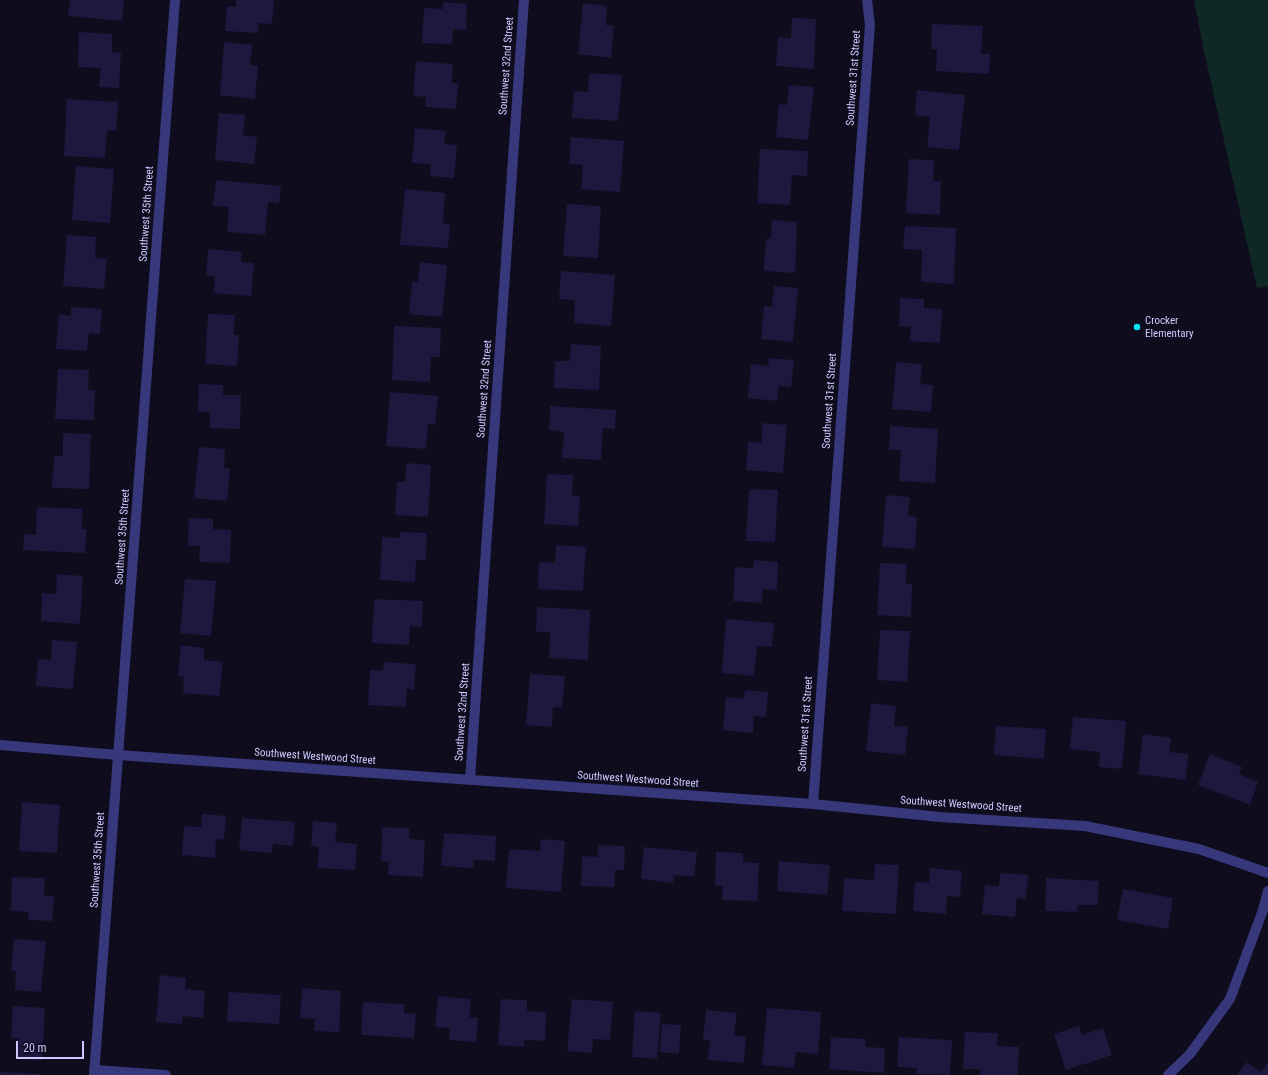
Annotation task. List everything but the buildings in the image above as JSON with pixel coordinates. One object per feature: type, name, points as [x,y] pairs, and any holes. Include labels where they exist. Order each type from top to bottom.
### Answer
[{"type":"street","name":"Southwest 35th Street","points":[[95,1072],[175,0]]},
{"type":"street","name":"Southwest 32nd Street","points":[[470,780],[524,0]]},
{"type":"street","name":"Southwest 31st Street","points":[[812,804],[870,25],[867,0]]},
{"type":"street","name":"Southwest Westwood Street","points":[[0,745],[118,755],[812,804],[940,816],[1085,826],[1199,849],[1268,873]]},
{"type":"street","points":[[1168,1075],[1190,1054],[1230,999],[1263,910],[1268,891]]},
{"type":"street","points":[[95,1072],[166,1075]]},
{"type":"green space","points":[[1194,0],[1268,0],[1268,286],[1257,288],[1203,47]]},
{"type":"place","name":"Crocker Elementary","points":[[1137,327]]}]
